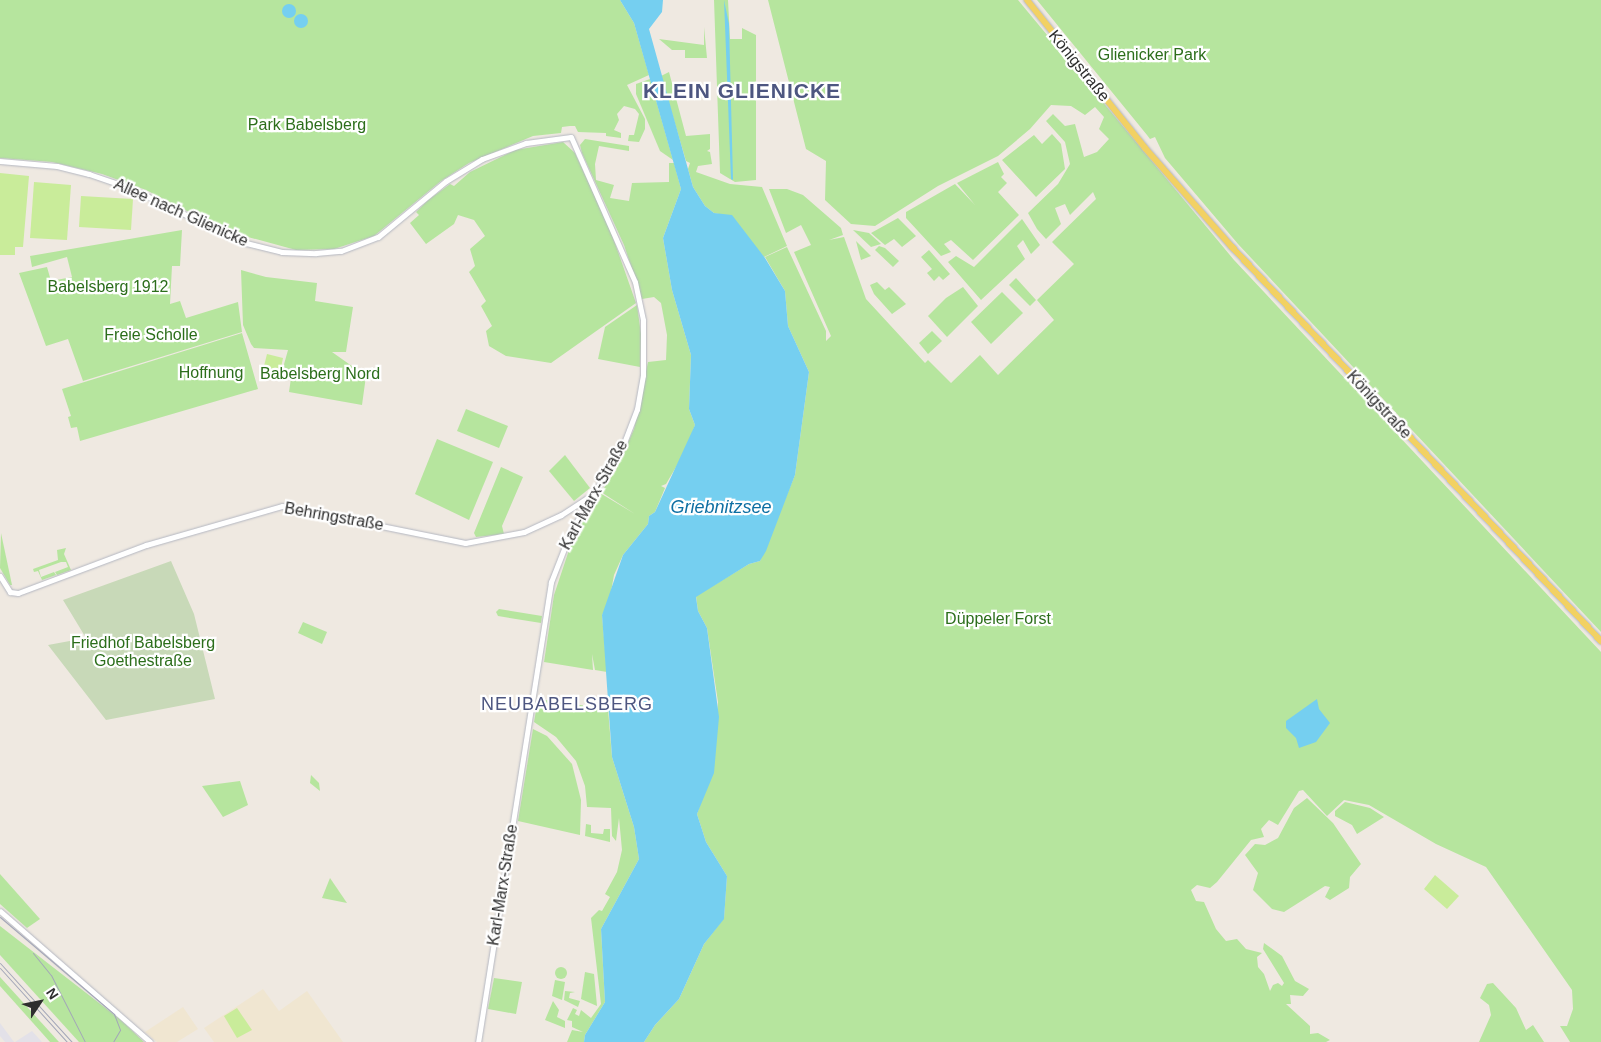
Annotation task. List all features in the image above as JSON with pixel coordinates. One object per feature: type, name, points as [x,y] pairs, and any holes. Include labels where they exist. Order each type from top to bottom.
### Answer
[{"type":"main road","name":"Königstraße","points":[[1027,0],[1232,247],[1601,641]]},
{"type":"street","name":"Allee nach Glienicke","points":[[0,162],[57,166],[89,174],[130,188],[242,242],[282,252],[316,254],[341,251],[378,237],[446,181],[482,159],[526,143],[571,137]]},
{"type":"street","name":"Karl-Marx-Straße","points":[[478,1042],[550,586],[569,536],[592,494],[614,464],[632,422],[643,375],[645,338],[640,302],[631,272],[571,137]]},
{"type":"street","name":"Behringstraße","points":[[0,576],[10,592],[18,594],[146,545],[266,509],[294,507],[465,543],[524,532],[561,515],[592,494]]},
{"type":"street","points":[[0,911],[150,1042]]},
{"type":"shaded area","points":[[263,989],[279,1011],[307,991],[343,1042],[214,1042],[204,1028]]},
{"type":"shaded area","points":[[183,1007],[198,1029],[177,1042],[157,1042],[145,1032]]},
{"type":"shaded area","points":[[0,1023],[14,1042],[5,1042],[0,1036]]},
{"type":"shaded area","points":[[32,1031],[42,1042],[15,1042]]},
{"type":"green space","name":"Park Babelsberg","points":[[0,0],[620,0],[634,23],[649,75],[627,85],[645,119],[645,129],[639,142],[628,141],[629,135],[634,135],[639,114],[635,109],[624,106],[617,114],[619,120],[614,130],[621,133],[621,138],[606,136],[606,133],[578,132],[575,126],[562,127],[561,133],[533,136],[469,163],[441,181],[374,236],[334,249],[296,250],[226,231],[146,190],[102,174],[52,162],[0,158]]},
{"type":"green space","points":[[714,0],[728,0],[730,39],[742,39],[742,28],[756,35],[756,180],[735,182],[720,173]]},
{"type":"green space","name":"Düppeler Forst","points":[[768,0],[1018,0],[1234,260],[1601,652],[1601,1042],[1570,1042],[1560,1026],[1567,1026],[1573,1009],[1572,990],[1486,867],[1436,844],[1369,805],[1344,800],[1327,816],[1303,790],[1299,791],[1278,825],[1269,820],[1261,829],[1264,837],[1251,840],[1217,882],[1210,888],[1197,885],[1191,890],[1196,901],[1204,902],[1216,929],[1226,941],[1237,939],[1246,949],[1262,953],[1257,957],[1258,967],[1264,974],[1270,991],[1273,985],[1278,983],[1282,986],[1284,983],[1263,949],[1264,943],[1282,956],[1295,981],[1309,989],[1303,996],[1290,995],[1291,1004],[1286,1004],[1310,1026],[1310,1034],[1318,1033],[1330,1040],[1326,1042],[644,1042],[655,1025],[679,999],[704,944],[724,918],[727,876],[706,842],[697,814],[714,764],[718,702],[707,628],[698,611],[696,596],[749,564],[760,561],[795,475],[809,372],[788,326],[785,291],[765,257],[787,247],[826,331],[826,341],[831,336],[794,252],[811,245],[801,225],[786,233],[769,189],[787,189],[803,195],[841,228],[843,235],[829,240],[844,237],[866,299],[925,363],[928,360],[951,383],[980,355],[998,375],[1054,320],[1037,300],[1074,264],[1052,242],[1096,199],[1093,192],[1070,215],[1065,204],[1055,208],[1061,224],[1046,239],[1037,229],[1028,213],[1058,184],[1070,164],[1065,142],[1046,121],[1053,114],[1065,126],[1075,124],[1084,157],[1097,152],[1109,139],[1099,129],[1104,117],[1095,107],[1085,115],[1071,106],[1051,105],[1030,129],[998,156],[938,186],[875,226],[851,224],[825,200],[826,161],[806,149]]},
{"type":"green space","name":"Glienicker Park","points":[[1037,0],[1601,0],[1601,632],[1238,244],[1165,158],[1155,137],[1150,139]]},
{"type":"green space","points":[[704,27],[707,58],[685,58],[685,50],[672,50],[659,39],[704,45]]},
{"type":"green space","points":[[669,72],[686,136],[710,134],[710,149],[707,151],[710,152],[712,164],[698,166],[696,172],[730,184],[762,187],[787,246],[764,257],[729,216],[714,213],[705,206],[693,187],[688,169],[690,163],[686,161],[661,76]]},
{"type":"green space","points":[[650,79],[673,160],[660,151],[636,94],[636,84]]},
{"type":"green space","points":[[1052,134],[1061,144],[1065,169],[1036,197],[1002,160],[1034,135],[1042,144]]},
{"type":"green space","points":[[585,139],[629,146],[629,151],[599,146],[595,164],[596,180],[614,185],[610,198],[629,201],[632,183],[669,182],[669,163],[674,163],[681,189],[663,238],[672,290],[691,355],[689,409],[695,425],[686,450],[666,484],[661,486],[665,488],[655,512],[649,516],[648,524],[623,555],[614,575],[609,603],[602,615],[607,672],[595,670],[592,654],[593,670],[544,662],[554,595],[574,535],[600,493],[635,514],[601,492],[616,470],[634,429],[648,362],[666,360],[667,335],[661,303],[654,297],[642,299],[624,245],[582,153],[580,145]]},
{"type":"green space","points":[[563,142],[575,153],[610,229],[636,303],[551,363],[506,356],[489,346],[486,331],[492,326],[481,306],[486,301],[469,272],[475,266],[470,249],[485,236],[474,220],[458,215],[454,224],[426,244],[410,223],[419,215],[416,212],[427,201],[450,184],[454,186],[470,172],[515,150]]},
{"type":"green space","points":[[998,162],[1004,174],[1001,177],[1007,183],[998,192],[1019,215],[973,260],[951,240],[944,244],[951,252],[941,256],[906,218],[906,212],[955,184],[975,205],[957,183]]},
{"type":"green space","points":[[0,173],[29,176],[23,247],[15,247],[15,255],[0,255]]},
{"type":"green space","points":[[34,182],[71,185],[67,240],[30,238]]},
{"type":"green space","points":[[81,196],[133,199],[131,230],[79,227]]},
{"type":"green space","points":[[898,218],[916,236],[902,247],[894,239],[885,245],[871,233]]},
{"type":"green space","points":[[1022,219],[1040,245],[1031,254],[1023,240],[1017,246],[1025,259],[981,300],[948,262],[956,256],[974,267]]},
{"type":"green space","points":[[182,230],[180,266],[172,266],[170,304],[180,301],[186,318],[238,302],[242,332],[83,381],[68,339],[46,346],[19,273],[47,267],[51,281],[72,277],[67,257],[32,267],[30,256]]},
{"type":"green space","points":[[853,230],[869,233],[881,244],[871,247]]},
{"type":"green space","points":[[856,241],[871,256],[861,260]]},
{"type":"green space","points":[[879,246],[885,248],[899,261],[893,267],[875,250]]},
{"type":"green space","points":[[929,250],[950,274],[943,280],[939,276],[934,281],[927,273],[932,269],[921,257]]},
{"type":"green space","name":"Babelsberg Nord","points":[[241,270],[266,277],[317,283],[315,301],[353,307],[346,352],[332,352],[366,376],[362,405],[289,392],[291,378],[281,375],[288,350],[254,348],[243,325]]},
{"type":"green space","points":[[1016,278],[1036,300],[1030,306],[1009,285]]},
{"type":"green space","points":[[877,282],[885,290],[889,287],[906,304],[892,314],[874,294],[870,285]]},
{"type":"green space","points":[[963,287],[978,306],[947,337],[928,316],[946,298]]},
{"type":"green space","points":[[1002,292],[1023,313],[991,344],[971,322]]},
{"type":"green space","points":[[637,305],[641,334],[640,367],[598,359],[605,327]]},
{"type":"green space","points":[[932,331],[942,341],[928,354],[919,343]]},
{"type":"green space","name":"Hoffnung","points":[[242,333],[258,389],[80,441],[77,427],[71,428],[68,417],[71,416],[62,389]]},
{"type":"green space","points":[[267,354],[283,358],[279,378],[262,374]]},
{"type":"green space","points":[[466,409],[508,426],[499,448],[457,431]]},
{"type":"green space","points":[[437,439],[493,462],[469,520],[415,494]]},
{"type":"green space","points":[[565,455],[590,488],[574,501],[549,471]]},
{"type":"green space","points":[[501,467],[523,477],[502,526],[504,534],[476,537],[474,533]]},
{"type":"green space","points":[[1,533],[12,585],[10,585],[0,568]]},
{"type":"green space","points":[[66,548],[64,554],[71,570],[57,575],[55,572],[68,567],[66,562],[61,562],[39,570],[41,577],[54,572],[56,575],[42,580],[38,571],[34,572],[33,569],[58,560],[57,550]]},
{"type":"green space","name":"Friedhof Babelsberg Goethestraße","points":[[171,561],[194,614],[215,699],[106,720],[48,645],[86,638],[63,600]]},
{"type":"green space","points":[[499,609],[542,616],[541,623],[498,616],[496,612]]},
{"type":"green space","points":[[303,622],[327,632],[322,644],[298,633]]},
{"type":"green space","points":[[538,699],[608,709],[612,757],[634,827],[639,859],[601,929],[605,1002],[585,1035],[584,1042],[567,1042],[572,1030],[583,1032],[572,1027],[572,1021],[567,1020],[573,1008],[577,1010],[575,1014],[579,1016],[581,1010],[591,1018],[601,1004],[591,918],[599,910],[602,911],[610,897],[605,894],[617,872],[622,850],[619,818],[616,841],[612,836],[611,808],[587,807],[585,786],[576,761],[556,737],[534,722]]},
{"type":"green space","points":[[533,729],[547,736],[572,764],[581,800],[580,835],[518,821]]},
{"type":"green space","points":[[311,775],[319,783],[320,791],[310,783]]},
{"type":"green space","points":[[240,781],[248,805],[223,817],[202,786]]},
{"type":"green space","points":[[1307,798],[1333,823],[1361,864],[1350,877],[1349,888],[1330,900],[1325,897],[1330,887],[1325,886],[1284,912],[1272,909],[1253,890],[1258,873],[1245,855],[1255,844],[1265,845],[1278,838],[1294,808]]},
{"type":"green space","points":[[1345,802],[1370,808],[1384,817],[1357,834],[1352,825],[1335,816],[1335,811]]},
{"type":"green space","points":[[586,824],[591,825],[591,833],[603,834],[604,829],[610,829],[610,842],[585,836]]},
{"type":"green space","points":[[0,874],[40,919],[27,928],[0,904]]},
{"type":"green space","points":[[1435,875],[1459,896],[1447,909],[1424,889]]},
{"type":"green space","points":[[330,878],[347,903],[322,898]]},
{"type":"green space","points":[[0,926],[121,1020],[144,1042],[79,1042],[0,955]]},
{"type":"green space","points":[[559,967],[563,967],[567,973],[563,979],[559,979],[555,975],[555,971]]},
{"type":"green space","points":[[585,972],[594,974],[597,1006],[581,999]]},
{"type":"green space","points":[[0,977],[59,1042],[50,1042],[0,986]]},
{"type":"green space","points":[[494,978],[522,982],[516,1014],[488,1009]]},
{"type":"green space","points":[[555,980],[565,982],[562,1000],[552,996]]},
{"type":"green space","points":[[1493,983],[1516,1008],[1526,1030],[1533,1025],[1544,1042],[1479,1042],[1491,1015],[1489,1005],[1480,998],[1487,984]]},
{"type":"green space","points":[[565,991],[575,992],[570,993],[569,998],[580,1001],[578,1007],[564,1000]]},
{"type":"green space","points":[[553,1001],[559,1010],[557,1017],[565,1021],[565,1028],[545,1020]]},
{"type":"green space","points":[[237,1008],[252,1030],[237,1038],[224,1016]]},
{"type":"water","name":"Griebnitzsee","points":[[620,0],[663,0],[662,12],[649,29],[693,187],[705,206],[714,213],[732,215],[765,258],[785,291],[788,326],[809,372],[795,475],[766,551],[760,561],[749,564],[696,597],[698,611],[707,628],[719,717],[714,773],[697,814],[706,842],[727,876],[724,919],[704,944],[679,999],[655,1025],[644,1042],[584,1042],[585,1035],[605,1002],[601,929],[639,859],[634,827],[612,757],[602,615],[623,555],[648,524],[649,516],[655,512],[695,425],[689,409],[691,355],[672,290],[663,238],[681,189],[634,23]]},
{"type":"water","points":[[724,0],[729,24],[733,180],[731,179]]},
{"type":"water","points":[[286,4],[292,4],[296,11],[292,18],[286,18],[282,14],[282,8]]},
{"type":"water","points":[[298,14],[304,14],[308,21],[304,28],[298,28],[294,24],[294,18]]},
{"type":"water","points":[[1317,699],[1319,709],[1330,723],[1316,742],[1299,748],[1296,738],[1286,728],[1286,721]]},
{"type":"tram line","points":[[0,917],[114,1014],[120,1030],[113,1042]]},
{"type":"tram line","points":[[33,953],[51,975],[85,1042]]},
{"type":"tram line","points":[[0,963],[72,1042]]},
{"type":"railway","points":[[0,968],[67,1042]]},
{"type":"district","name":"KLEIN GLIENICKE","points":[[742,91]]},
{"type":"district","name":"NEUBABELSBERG","points":[[567,704]]},
{"type":"park label","name":"Babelsberg 1912","points":[[108,287]]},
{"type":"park label","name":"Freie Scholle","points":[[151,335]]}]
